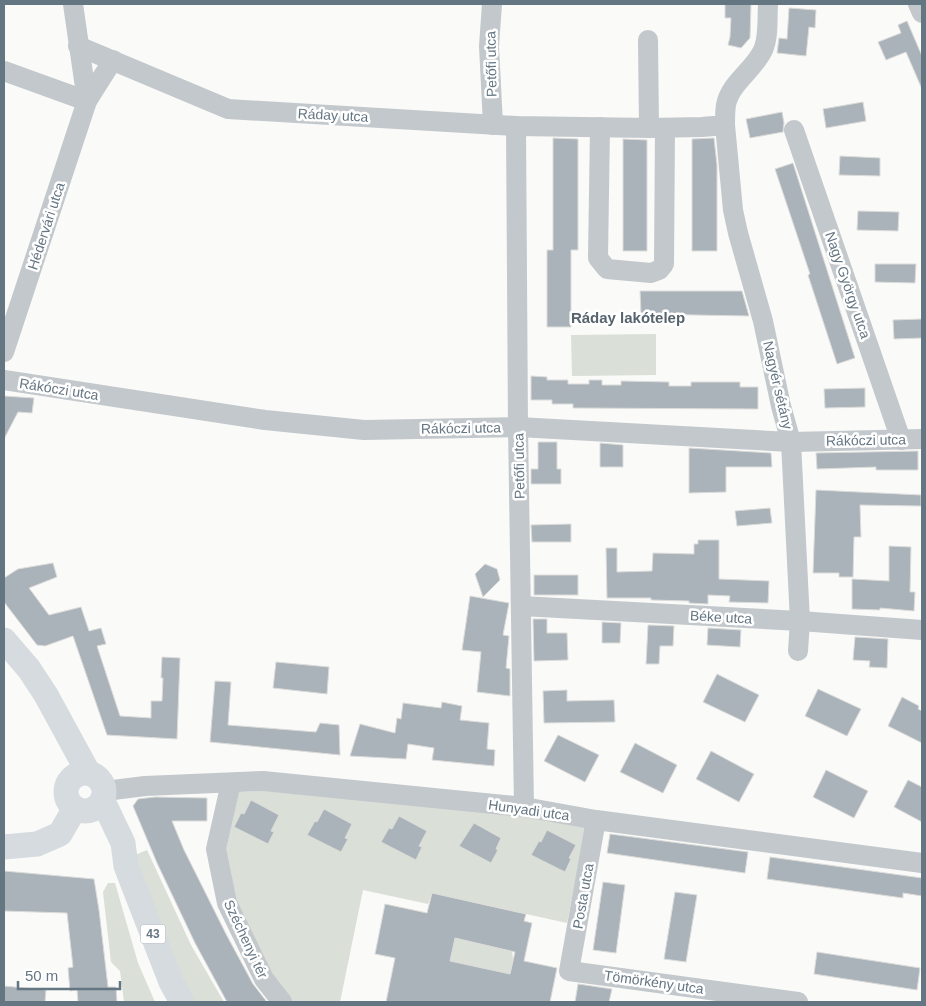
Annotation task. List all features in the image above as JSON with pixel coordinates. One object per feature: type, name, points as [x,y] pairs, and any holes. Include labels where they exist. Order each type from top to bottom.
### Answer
[{"type":"main road","name":"43","points":[[4,640],[29,669],[60,720],[107,845],[126,866],[171,982],[182,1002]]},
{"type":"main road","points":[[4,847],[37,844],[87,793]]},
{"type":"street","name":"Hédervári utca","points":[[73,4],[88,101]]},
{"type":"street","name":"Petőfi utca","points":[[492,4],[489,46],[493,125]]},
{"type":"street","points":[[725,125],[726,104],[732,91],[763,50],[766,40],[768,4]]},
{"type":"street","points":[[918,4],[922,13]]},
{"type":"street","points":[[600,127],[598,258],[607,270],[651,273],[659,270],[664,264],[657,128],[648,40]]},
{"type":"street","name":"Ráday utca","points":[[78,46],[228,109],[516,126],[657,128],[725,125]]},
{"type":"street","name":"Hédervári utca","points":[[4,352],[88,101],[113,60]]},
{"type":"street","points":[[4,71],[88,101]]},
{"type":"street","name":"Nagyér sétány","points":[[725,125],[733,210],[763,321],[781,406],[792,442],[800,621],[798,651]]},
{"type":"street","name":"Petőfi utca","points":[[516,126],[520,606],[524,807]]},
{"type":"street","name":"Nagy György utca","points":[[794,130],[902,440]]},
{"type":"street","name":"Rákóczi utca","points":[[4,380],[265,420],[364,430],[518,427],[792,442],[922,439]]},
{"type":"street","name":"Béke utca","points":[[520,606],[800,621],[922,630]]},
{"type":"street","name":"Hunyadi utca","points":[[87,793],[133,787],[263,781],[524,807],[596,820],[922,863]]},
{"type":"street","name":"Széchenyi tér","points":[[230,783],[216,849],[227,903],[264,979],[282,1002]]},
{"type":"street","name":"Posta utca","points":[[569,971],[596,820]]},
{"type":"street","name":"Tömörkény utca","points":[[569,971],[798,1002]]},
{"type":"shaded area","points":[[656,334],[656,375],[572,376],[571,335]]},
{"type":"shaded area","points":[[265,791],[523,815],[586,828],[567,923],[432,893],[428,904],[363,890],[340,1002],[290,1002],[270,976],[233,902],[226,850],[239,792]]},
{"type":"shaded area","points":[[147,850],[191,945],[224,1002],[193,1002],[130,857]]},
{"type":"shaded area","points":[[108,883],[115,883],[138,963],[155,1002],[124,1002],[120,971],[111,962],[103,892]]},
{"type":"shaded area","points":[[455,938],[512,951],[513,959],[504,1002],[429,1002],[436,967]]},
{"type":"building","points":[[725,4],[751,4],[750,38],[741,48],[728,45],[731,18],[725,18]]},
{"type":"building","points":[[789,8],[816,10],[815,28],[809,27],[806,56],[777,53],[779,38],[787,39]]},
{"type":"building","points":[[907,21],[922,56],[922,89],[906,52],[886,60],[878,42],[901,33],[898,25]]},
{"type":"building","points":[[863,102],[866,121],[826,128],[823,109]]},
{"type":"building","points":[[782,112],[783,132],[750,138],[746,119]]},
{"type":"building","points":[[553,138],[578,139],[578,250],[571,250],[571,327],[547,327],[547,250],[553,250]]},
{"type":"building","points":[[714,138],[717,165],[717,251],[692,251],[692,139]]},
{"type":"building","points":[[623,139],[647,140],[647,251],[623,251]]},
{"type":"building","points":[[840,156],[880,158],[880,176],[839,175]]},
{"type":"building","points":[[793,163],[855,358],[837,364],[808,275],[810,274],[775,169]]},
{"type":"building","points":[[858,211],[899,212],[898,231],[857,230]]},
{"type":"building","points":[[875,264],[916,264],[915,283],[875,282]]},
{"type":"building","points":[[640,291],[742,291],[749,316],[641,314]]},
{"type":"building","points":[[922,319],[922,338],[894,339],[893,320]]},
{"type":"building","points":[[531,376],[547,377],[547,380],[568,380],[568,384],[589,384],[589,380],[602,380],[602,385],[621,385],[621,381],[669,382],[669,386],[691,386],[691,382],[740,382],[740,387],[758,387],[758,409],[573,408],[573,404],[552,404],[552,400],[531,400]]},
{"type":"building","points":[[865,388],[865,407],[825,408],[824,389]]},
{"type":"building","points":[[4,396],[34,398],[32,413],[18,412],[4,439]]},
{"type":"building","points":[[538,442],[557,442],[557,469],[561,469],[561,484],[531,484],[531,469],[538,469]]},
{"type":"building","points":[[600,443],[623,445],[623,467],[600,467]]},
{"type":"building","points":[[689,448],[771,453],[772,467],[726,467],[726,492],[689,493]]},
{"type":"building","points":[[918,451],[918,470],[876,470],[876,467],[817,469],[816,453]]},
{"type":"building","points":[[816,490],[921,495],[921,506],[860,505],[861,537],[854,537],[853,577],[839,577],[839,573],[813,573]]},
{"type":"building","points":[[770,508],[772,523],[737,526],[735,511]]},
{"type":"building","points":[[571,524],[571,542],[532,542],[531,525]]},
{"type":"building","points":[[698,540],[719,540],[719,579],[769,581],[768,603],[729,602],[730,596],[708,595],[708,604],[689,603],[689,601],[651,600],[651,598],[607,598],[606,548],[617,548],[617,572],[652,571],[653,553],[694,554],[694,544],[698,544]]},
{"type":"building","points":[[889,546],[911,547],[910,592],[915,592],[914,611],[880,608],[880,610],[852,609],[852,579],[889,581]]},
{"type":"building","points":[[53,563],[57,577],[29,588],[49,615],[81,607],[89,631],[101,628],[106,644],[97,646],[120,716],[151,718],[151,701],[162,701],[162,657],[180,658],[177,739],[107,735],[73,636],[45,646],[37,645],[4,602],[4,578],[18,569]]},
{"type":"building","points":[[485,564],[497,569],[500,580],[483,597],[475,574]]},
{"type":"building","points":[[534,575],[578,575],[578,595],[534,595]]},
{"type":"building","points":[[470,596],[509,603],[503,635],[509,636],[506,668],[510,669],[510,696],[477,692],[481,652],[462,650]]},
{"type":"building","points":[[533,619],[547,619],[547,633],[567,633],[568,660],[534,661]]},
{"type":"building","points":[[602,622],[621,623],[620,643],[602,643]]},
{"type":"building","points":[[648,625],[674,626],[673,646],[660,646],[659,664],[646,664]]},
{"type":"building","points":[[708,628],[741,630],[740,647],[707,645]]},
{"type":"building","points":[[855,637],[888,639],[887,668],[869,667],[870,661],[853,660]]},
{"type":"building","points":[[276,662],[329,667],[327,694],[273,688]]},
{"type":"building","points":[[717,674],[759,695],[745,722],[703,702]]},
{"type":"building","points":[[215,681],[231,682],[228,725],[316,732],[320,723],[339,725],[340,755],[210,742]]},
{"type":"building","points":[[818,689],[861,709],[847,736],[805,716]]},
{"type":"building","points":[[567,690],[567,701],[614,700],[615,722],[544,723],[543,691]]},
{"type":"building","points":[[902,697],[919,706],[918,709],[922,711],[922,743],[888,726]]},
{"type":"building","points":[[442,702],[462,706],[460,720],[489,723],[487,749],[495,750],[494,766],[432,760],[434,748],[408,744],[406,759],[350,756],[360,724],[395,733],[397,718],[401,719],[403,703],[441,708]]},
{"type":"building","points":[[558,735],[599,755],[585,782],[544,761]]},
{"type":"building","points":[[635,743],[677,765],[663,793],[620,772]]},
{"type":"building","points":[[711,751],[754,774],[739,802],[696,779]]},
{"type":"building","points":[[826,770],[868,791],[854,818],[813,797]]},
{"type":"building","points":[[908,780],[922,787],[922,822],[894,807]]},
{"type":"building","points":[[155,797],[207,798],[207,821],[172,821],[184,850],[226,934],[253,984],[267,1002],[227,1002],[195,943],[157,863],[133,806],[138,799]]},
{"type":"building","points":[[251,800],[279,815],[271,831],[274,832],[268,844],[234,827],[241,813],[244,814]]},
{"type":"building","points":[[324,809],[352,824],[345,838],[348,839],[341,852],[307,835]]},
{"type":"building","points":[[399,816],[427,831],[419,846],[422,847],[416,860],[381,842],[389,828],[392,829]]},
{"type":"building","points":[[474,823],[501,838],[496,849],[498,850],[491,863],[459,846]]},
{"type":"building","points":[[547,830],[576,845],[569,858],[571,859],[565,872],[531,855]]},
{"type":"building","points":[[610,834],[748,852],[745,873],[607,853]]},
{"type":"building","points":[[770,857],[922,878],[922,896],[903,893],[903,898],[767,879]]},
{"type":"building","points":[[4,871],[94,879],[108,987],[116,987],[117,1002],[78,1002],[77,990],[70,991],[68,968],[73,967],[67,913],[4,911]]},
{"type":"building","points":[[603,882],[625,885],[616,953],[593,950]]},
{"type":"building","points":[[675,892],[697,895],[686,962],[664,959]]},
{"type":"building","points":[[432,893],[526,914],[524,921],[532,923],[524,961],[557,968],[550,1002],[386,1002],[395,958],[375,954],[385,904],[427,913]],"holes":[[[455,938],[515,952],[510,974],[450,961]]]},
{"type":"building","points":[[817,952],[920,968],[917,990],[814,974]]},
{"type":"building","points":[[578,984],[612,989],[609,1002],[575,1002]]},
{"type":"building","points":[[4,986],[46,990],[45,1002],[4,1002]]},
{"type":"district","name":"Ráday lakótelep","points":[[628,317]]}]
